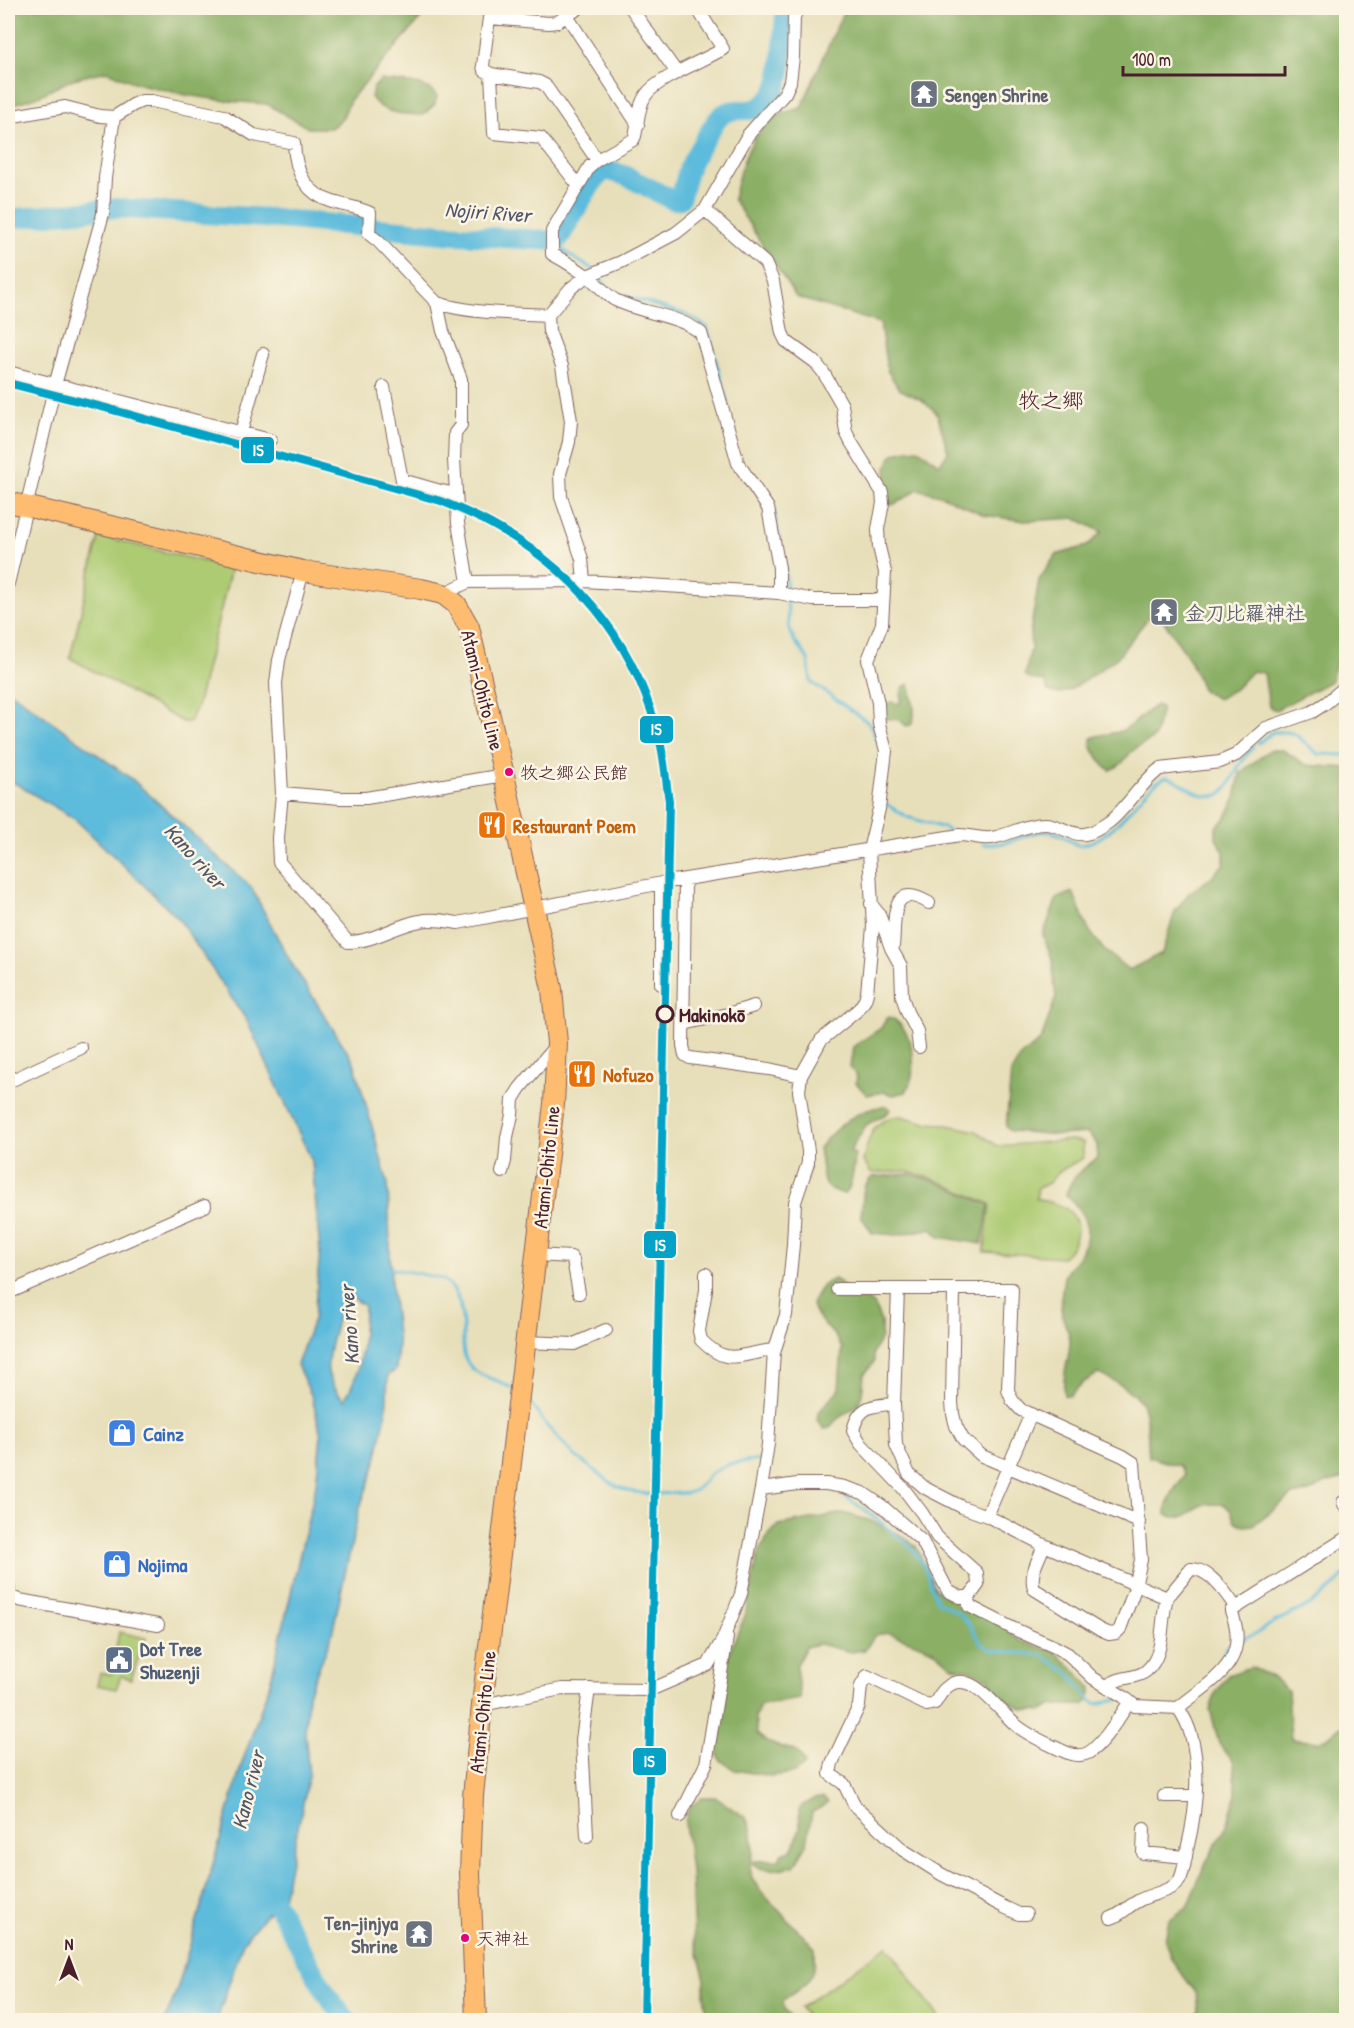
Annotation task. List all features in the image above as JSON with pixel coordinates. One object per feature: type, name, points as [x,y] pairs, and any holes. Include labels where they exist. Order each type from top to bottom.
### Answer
[{"type":"main road","points":[[17,504],[303,571],[443,594]]},
{"type":"main road","name":"Atami-Ohito Line","points":[[443,594],[456,604],[470,627],[552,989],[557,1043],[554,1104],[473,1796],[470,1873],[477,2020]]},
{"type":"street","points":[[579,8],[557,22],[549,23],[489,18],[483,66],[484,70],[490,74],[545,85],[597,160]]},
{"type":"street","points":[[632,8],[677,73]]},
{"type":"street","points":[[697,8],[723,49],[677,73],[645,95],[633,140],[590,166],[551,234],[551,249],[552,254],[593,273],[612,298],[689,323],[701,333],[738,463],[768,508],[784,594]]},
{"type":"street","points":[[584,581],[582,559],[561,497],[560,474],[569,442],[571,421],[562,366],[549,331],[548,315],[571,288],[593,273],[621,262],[676,233],[705,210],[748,135],[785,93],[790,81],[794,17],[798,8]]},
{"type":"street","points":[[567,16],[638,124]]},
{"type":"street","points":[[490,74],[494,133],[541,138],[578,185]]},
{"type":"street","points":[[8,117],[65,107],[100,116],[114,117],[142,101],[224,116],[255,135],[294,143],[297,168],[306,186],[318,196],[370,213],[369,234],[437,303],[453,308],[548,315]]},
{"type":"street","points":[[8,585],[17,504],[55,385],[103,214],[105,178],[114,117]]},
{"type":"street","points":[[482,1705],[562,1689],[650,1690],[702,1669],[711,1660],[728,1629],[741,1594],[761,1489],[768,1444],[775,1350],[786,1315],[795,1202],[808,1163],[799,1091],[801,1076],[821,1040],[860,1009],[865,1000],[873,927],[869,850],[880,800],[886,751],[868,660],[882,624],[884,600],[885,572],[879,547],[878,529],[883,503],[882,492],[846,432],[842,405],[823,372],[815,362],[786,341],[782,333],[773,280],[765,263],[705,210]]},
{"type":"street","points":[[437,303],[443,332],[461,379],[461,425],[455,434],[454,441],[458,523],[468,582]]},
{"type":"street","points":[[241,432],[263,354]]},
{"type":"street","points":[[8,372],[270,440]]},
{"type":"street","points":[[384,387],[402,480],[456,494]]},
{"type":"street","points":[[303,571],[279,660],[276,683],[282,793],[278,838],[279,862],[348,942],[364,940],[419,921],[458,923],[661,884],[960,835],[996,838],[1029,826],[1046,824],[1062,827],[1077,834],[1088,833],[1110,821],[1160,769],[1229,759],[1266,728],[1312,712],[1326,704],[1347,686]]},
{"type":"street","points":[[443,594],[468,582],[584,581],[784,594],[813,600],[884,600]]},
{"type":"street","points":[[282,793],[366,798],[504,775]]},
{"type":"street","points":[[685,880],[683,1051],[685,1055],[690,1059],[769,1069],[801,1076]]},
{"type":"street","points":[[661,884],[661,984]]},
{"type":"street","points":[[892,951],[894,913],[898,902],[906,897],[912,897],[929,903]]},
{"type":"street","points":[[870,903],[882,920],[892,951],[901,966],[902,996],[917,1031],[919,1047]]},
{"type":"street","points":[[684,1023],[754,1006]]},
{"type":"street","points":[[502,1172],[513,1099],[557,1043]]},
{"type":"street","points":[[8,1082],[81,1048]]},
{"type":"street","points":[[8,1293],[205,1206]]},
{"type":"street","points":[[536,1255],[571,1257],[579,1293]]},
{"type":"street","points":[[706,1274],[706,1290],[699,1331],[701,1340],[720,1355],[743,1357],[775,1350]]},
{"type":"street","points":[[837,1289],[1012,1289],[1008,1390],[1012,1400],[1021,1410],[1134,1463],[1141,1560],[1136,1583],[1120,1629],[1116,1634],[1100,1630],[1034,1589],[1031,1581],[1032,1573],[1044,1545]]},
{"type":"street","points":[[898,1289],[894,1404],[896,1445],[909,1474],[925,1488],[962,1507],[987,1516],[1044,1545],[1167,1598]]},
{"type":"street","points":[[954,1289],[951,1402],[956,1426],[963,1439],[982,1456],[1139,1522]]},
{"type":"street","points":[[526,1342],[574,1344],[606,1330]]},
{"type":"street","points":[[894,1404],[871,1406],[863,1411],[858,1416],[853,1431],[861,1444],[903,1488],[937,1537],[977,1573],[978,1585],[969,1597],[969,1606],[1068,1654],[1093,1678],[1135,1706],[1178,1708],[1215,1678],[1234,1655],[1238,1638],[1231,1611],[1347,1538]]},
{"type":"street","points":[[987,1516],[1031,1414]]},
{"type":"street","points":[[761,1489],[798,1484],[826,1484],[862,1493],[882,1506],[922,1541],[948,1591],[960,1597],[969,1597]]},
{"type":"street","points":[[1107,1686],[1116,1680],[1143,1673],[1150,1666],[1163,1635],[1163,1614],[1167,1598],[1191,1569],[1195,1568],[1205,1574],[1222,1588],[1236,1608]]},
{"type":"street","points":[[8,1582],[9,1596],[19,1600],[158,1625]]},
{"type":"street","points":[[680,1816],[706,1764],[728,1629]]},
{"type":"street","points":[[1026,1914],[1019,1914],[941,1874],[903,1850],[855,1806],[844,1784],[830,1774],[832,1762],[859,1706],[861,1686],[867,1676],[927,1705],[935,1703],[946,1687],[964,1682],[981,1691],[1015,1725],[1030,1735],[1078,1756],[1087,1754],[1094,1747],[1129,1703]]},
{"type":"street","points":[[587,1836],[582,1740],[589,1689]]},
{"type":"street","points":[[1111,1918],[1138,1901],[1178,1883],[1191,1832],[1195,1796],[1195,1750],[1188,1725],[1178,1708]]},
{"type":"street","points":[[1164,1796],[1195,1796]]},
{"type":"street","points":[[1144,1829],[1143,1853],[1186,1857]]},
{"type":"green space","points":[[8,8],[433,8],[428,10],[350,100],[342,119],[331,128],[308,128],[267,104],[186,95],[136,83],[106,71],[73,79],[36,97],[8,106]]},
{"type":"green space","points":[[845,8],[1346,8],[1346,655],[1337,659],[1331,681],[1276,710],[1269,707],[1264,673],[1252,671],[1235,689],[1218,699],[1203,691],[1190,660],[1161,617],[1148,618],[1117,658],[1075,687],[1059,694],[1048,691],[1044,681],[1030,679],[1025,675],[1031,648],[1030,633],[1039,580],[1056,555],[1087,546],[1102,532],[1075,518],[1025,521],[984,515],[943,496],[918,489],[891,505],[888,497],[886,470],[892,455],[918,449],[940,464],[948,452],[937,413],[922,400],[899,389],[887,370],[880,323],[796,297],[733,199],[747,152],[760,131],[779,115],[801,108]]},
{"type":"green space","points":[[381,80],[412,83],[426,87],[437,96],[435,104],[423,115],[401,114],[387,110],[371,97],[374,87]]},
{"type":"green space","points":[[99,536],[231,568],[197,707],[190,721],[186,723],[70,658]]},
{"type":"green space","points":[[909,684],[914,716],[911,725],[906,726],[900,720],[888,719],[882,713],[884,707],[890,702],[900,704],[902,690]]},
{"type":"green space","points":[[1157,705],[1161,707],[1161,711],[1153,738],[1131,752],[1116,767],[1110,770],[1104,766],[1091,747],[1092,738],[1121,731]]},
{"type":"green space","points":[[1270,750],[1283,750],[1306,765],[1346,768],[1346,1478],[1328,1482],[1309,1492],[1293,1495],[1253,1525],[1244,1526],[1235,1521],[1224,1504],[1203,1505],[1185,1517],[1166,1515],[1169,1499],[1185,1475],[1180,1466],[1149,1457],[1145,1412],[1140,1401],[1130,1391],[1098,1374],[1084,1382],[1069,1396],[1064,1395],[1070,1341],[1061,1310],[1064,1278],[1083,1250],[1087,1233],[1083,1217],[1066,1195],[1074,1178],[1097,1158],[1097,1144],[1088,1133],[1059,1135],[1011,1131],[1006,1127],[1011,1072],[1022,1055],[1041,1040],[1056,997],[1053,962],[1043,935],[1057,898],[1073,892],[1088,929],[1104,950],[1129,970],[1162,953],[1175,911],[1189,893],[1209,879],[1224,864],[1224,852],[1216,838],[1216,827],[1225,819],[1235,798],[1240,773]]},
{"type":"green space","points":[[890,1017],[905,1031],[909,1041],[913,1062],[910,1083],[906,1092],[893,1095],[885,1092],[867,1095],[856,1083],[857,1076],[850,1067],[853,1047],[881,1028]]},
{"type":"green space","points":[[887,1106],[890,1109],[888,1113],[866,1125],[850,1151],[856,1155],[850,1187],[847,1191],[844,1194],[826,1186],[819,1148],[833,1132],[858,1114]]},
{"type":"green space","points":[[901,1116],[926,1123],[976,1131],[998,1146],[1072,1140],[1083,1142],[1083,1158],[1058,1172],[1049,1183],[1038,1188],[1036,1198],[1061,1206],[1073,1216],[1077,1228],[1072,1247],[1063,1257],[984,1252],[990,1204],[934,1179],[906,1171],[871,1173],[863,1161],[873,1130],[884,1121]]},
{"type":"green space","points":[[909,1174],[935,1181],[989,1205],[982,1244],[939,1237],[933,1228],[897,1235],[872,1233],[861,1216],[864,1187],[872,1177]]},
{"type":"green space","points":[[835,1279],[843,1285],[849,1295],[861,1297],[874,1304],[881,1322],[881,1338],[873,1353],[874,1362],[864,1375],[858,1405],[836,1420],[829,1428],[824,1429],[817,1420],[818,1413],[839,1389],[842,1348],[835,1336],[816,1315],[812,1305],[823,1286]]},
{"type":"green space","points":[[843,1513],[871,1521],[899,1534],[916,1546],[936,1590],[949,1598],[965,1600],[1002,1625],[1020,1641],[1056,1652],[1092,1688],[1090,1697],[1084,1705],[1053,1705],[1042,1711],[1023,1709],[1000,1697],[988,1678],[969,1670],[953,1667],[933,1650],[889,1633],[875,1635],[865,1650],[851,1652],[819,1644],[806,1647],[796,1666],[800,1699],[760,1705],[755,1718],[757,1734],[770,1743],[795,1751],[805,1765],[794,1773],[770,1776],[735,1770],[720,1760],[714,1744],[728,1655],[745,1616],[758,1555],[768,1536],[778,1525]]},
{"type":"green space","points":[[119,1632],[146,1638],[131,1679],[121,1676],[116,1689],[97,1685],[100,1673],[111,1675]]},
{"type":"green space","points":[[1251,1667],[1272,1677],[1288,1690],[1291,1739],[1319,1742],[1346,1724],[1346,2020],[1199,2020],[1196,1993],[1171,1959],[1165,1940],[1169,1920],[1187,1907],[1205,1864],[1227,1826],[1236,1794],[1234,1762],[1219,1744],[1210,1709],[1216,1692],[1228,1675]]},
{"type":"green space","points":[[703,1797],[715,1797],[746,1818],[752,1831],[753,1853],[750,1866],[752,1879],[764,1895],[815,1948],[814,1967],[809,1980],[783,2000],[784,2009],[792,2020],[708,2020],[704,1996],[704,1975],[694,1940],[691,1871],[685,1822],[689,1808]]},
{"type":"green space","points":[[817,1798],[823,1798],[828,1802],[812,1812],[807,1844],[794,1866],[768,1870],[753,1864],[754,1861],[779,1860],[782,1853],[791,1850],[800,1828],[799,1810],[803,1805]]},
{"type":"green space","points":[[887,1946],[941,2020],[809,2020],[800,2008]]},
{"type":"water","name":"Kano river","points":[[8,690],[133,780],[251,887],[290,961],[354,1062],[388,1184],[391,1281],[398,1344],[396,1370],[388,1375],[386,1414],[375,1465],[359,1510],[331,1638],[308,1694],[305,1733],[309,1775],[282,1903],[266,1914],[243,1942],[217,2020],[165,2020],[177,1990],[242,1763],[270,1683],[316,1485],[321,1435],[312,1397],[297,1365],[314,1317],[320,1252],[312,1161],[247,1021],[179,919],[75,819],[8,779]],"holes":[[[345,1293],[364,1306],[358,1366],[344,1400],[336,1391],[328,1372],[331,1344]]]},
{"type":"waterway","name":"Nojiri River","points":[[8,219],[115,208],[557,241],[586,192],[599,175],[606,170],[624,175],[673,200],[680,199],[689,168],[718,119],[733,110],[759,107],[774,93],[781,72],[787,8]]},
{"type":"waterway","points":[[557,241],[569,254],[594,270]]},
{"type":"waterway","points":[[598,275],[607,287],[616,293],[687,315],[707,327],[727,401]]},
{"type":"waterway","points":[[759,484],[772,504]]},
{"type":"waterway","points":[[774,510],[783,560]]},
{"type":"waterway","points":[[785,566],[787,592]]},
{"type":"waterway","points":[[787,599],[789,627],[794,640],[808,659],[811,682],[869,723],[877,740]]},
{"type":"waterway","points":[[1258,743],[1273,732],[1286,732],[1295,734],[1318,754],[1346,755]]},
{"type":"waterway","points":[[983,844],[1008,842],[1040,832],[1063,836],[1077,845],[1090,842],[1113,827],[1154,784],[1165,777],[1174,779],[1207,796],[1220,794],[1229,785],[1253,747]]},
{"type":"waterway","points":[[883,802],[907,817],[944,828],[950,832]]},
{"type":"waterway","points":[[388,1268],[440,1278],[450,1285],[460,1304],[467,1362],[479,1373],[511,1388]]},
{"type":"waterway","points":[[527,1398],[546,1425],[574,1455],[614,1485],[628,1491],[649,1494],[687,1493],[696,1490],[710,1474],[729,1464],[761,1460]]},
{"type":"waterway","points":[[845,1497],[910,1546],[924,1565],[937,1601],[958,1613],[969,1624],[982,1644],[992,1650],[1041,1655],[1068,1672],[1091,1701],[1097,1704],[1119,1699]]},
{"type":"waterway","points":[[1241,1640],[1310,1605],[1346,1573]]},
{"type":"waterway","points":[[1220,1666],[1226,1649],[1234,1642]]},
{"type":"waterway","points":[[265,1884],[331,2001],[347,2020]]},
{"type":"transit line","name":"IS","points":[[8,383],[441,501],[491,524],[552,565],[578,589],[621,645],[651,710],[662,753],[669,801],[644,2020]]},
{"type":"place","name":"Sengen Shrine","points":[[924,94]]},
{"type":"place","name":"金刀比羅神社","points":[[1164,612]]},
{"type":"place","name":"牧之郷公民館","points":[[509,772]]},
{"type":"place","name":"Restaurant Poem","points":[[492,825]]},
{"type":"place","name":"Makinokō","points":[[665,1014]]},
{"type":"place","name":"Nofuzo","points":[[582,1074]]},
{"type":"place","name":"Cainz","points":[[122,1433]]},
{"type":"place","name":"Nojima","points":[[117,1564]]},
{"type":"place","name":"Dot Tree Shuzenji","points":[[119,1660]]},
{"type":"place","name":"Ten-jinjya Shrine","points":[[419,1934]]},
{"type":"place","name":"天神社","points":[[465,1938]]},
{"type":"district","name":"牧之郷","points":[[1051,400]]}]
